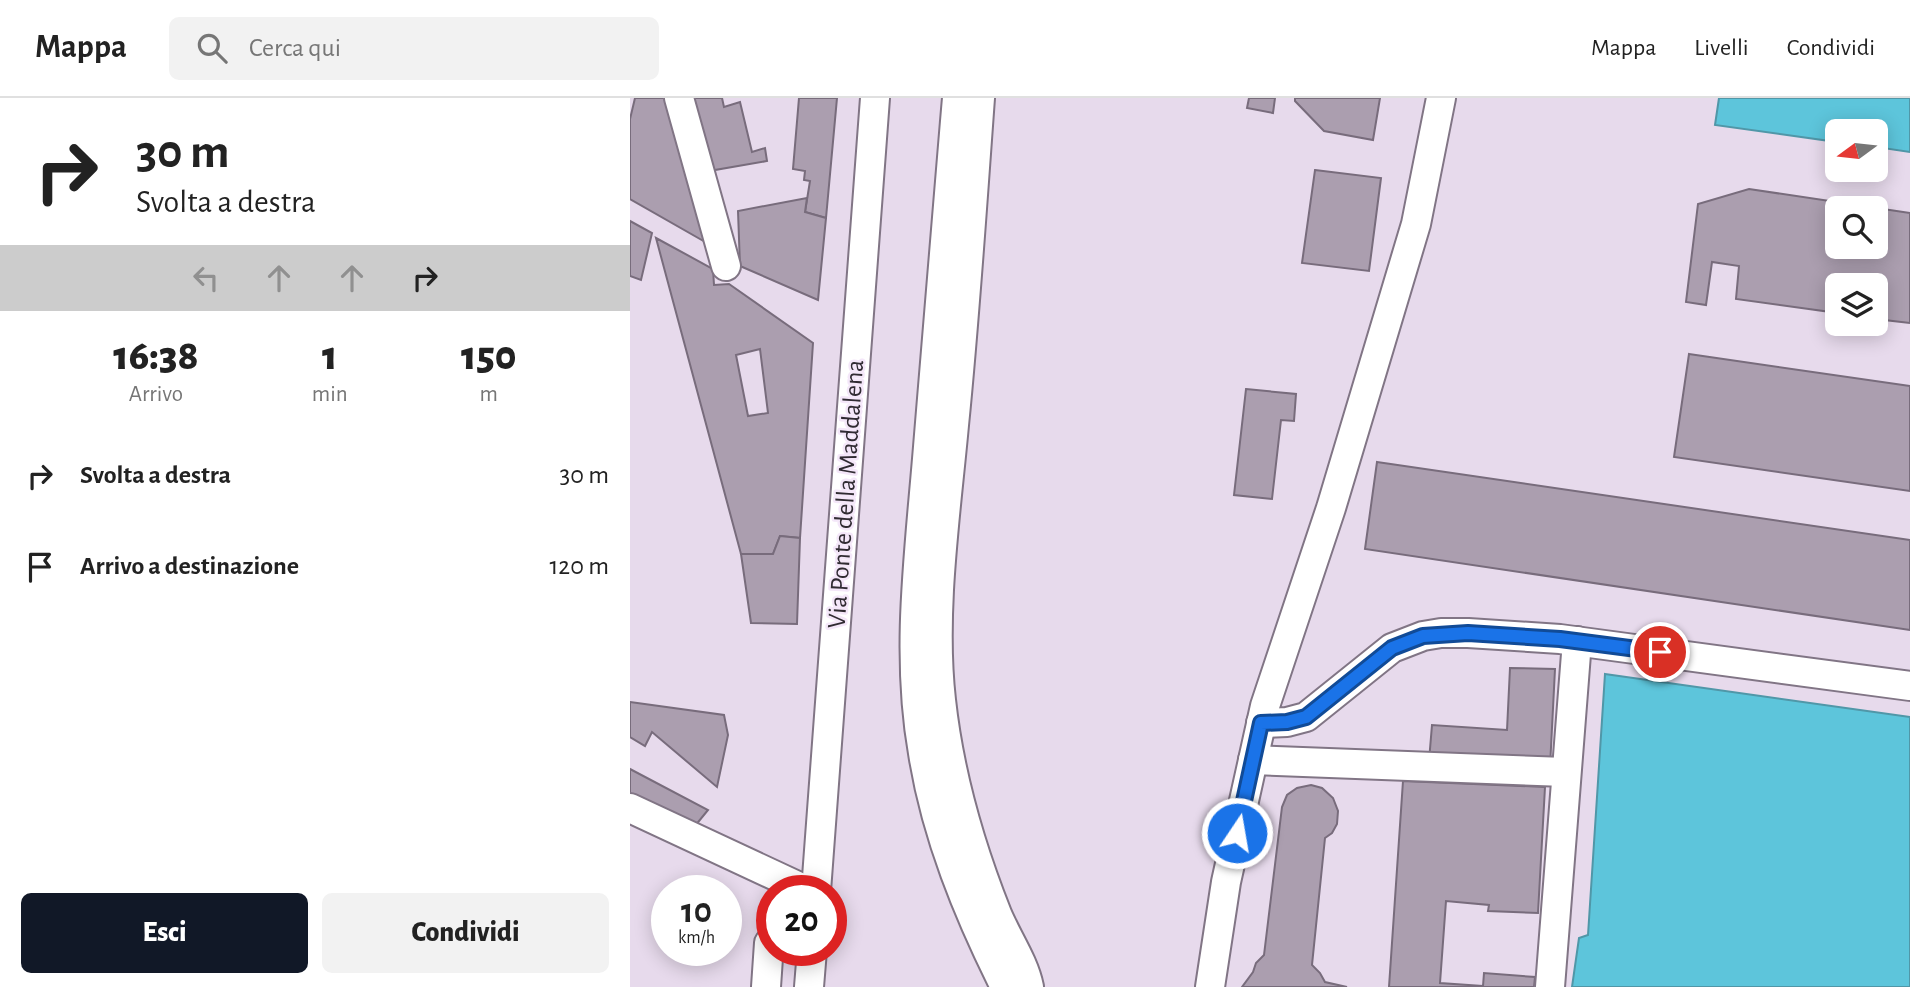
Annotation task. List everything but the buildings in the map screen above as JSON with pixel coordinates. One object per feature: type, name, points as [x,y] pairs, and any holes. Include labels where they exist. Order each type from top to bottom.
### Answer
[{"type":"street","points":[[679,98],[726,266]]},
{"type":"street","name":"Via Ponte della Maddalena","points":[[817,875],[875,98]]},
{"type":"street","points":[[957,98],[916,591],[917,705],[922,752],[934,808],[966,902],[1005,987]]},
{"type":"street","points":[[980,98],[962,342],[943,542],[938,638],[940,699],[953,775],[976,857],[1029,987]]},
{"type":"street","points":[[1210,987],[1226,882],[1261,723],[1331,508],[1416,224],[1441,98]]},
{"type":"street","points":[[1261,723],[1287,722],[1306,717],[1392,648],[1423,636],[1468,633],[1577,641],[1910,686]]},
{"type":"street","points":[[1550,987],[1577,641]]},
{"type":"street","points":[[1253,760],[1566,772]]},
{"type":"street","points":[[630,808],[774,875]]},
{"type":"street","points":[[766,987],[767,966]]},
{"type":"street","points":[[784,987],[785,966]]},
{"type":"street","points":[[809,987],[811,966]]},
{"type":"water","points":[[1719,98],[1910,98],[1910,152],[1888,149],[1888,119],[1825,119],[1825,140],[1715,125]]},
{"type":"water","points":[[1605,674],[1910,717],[1910,987],[1572,987],[1579,938],[1588,935]]},
{"type":"route","points":[[1237,833],[1261,723],[1287,722],[1306,717],[1392,648],[1408,641],[1441,633],[1468,633],[1560,639],[1660,652]]}]
